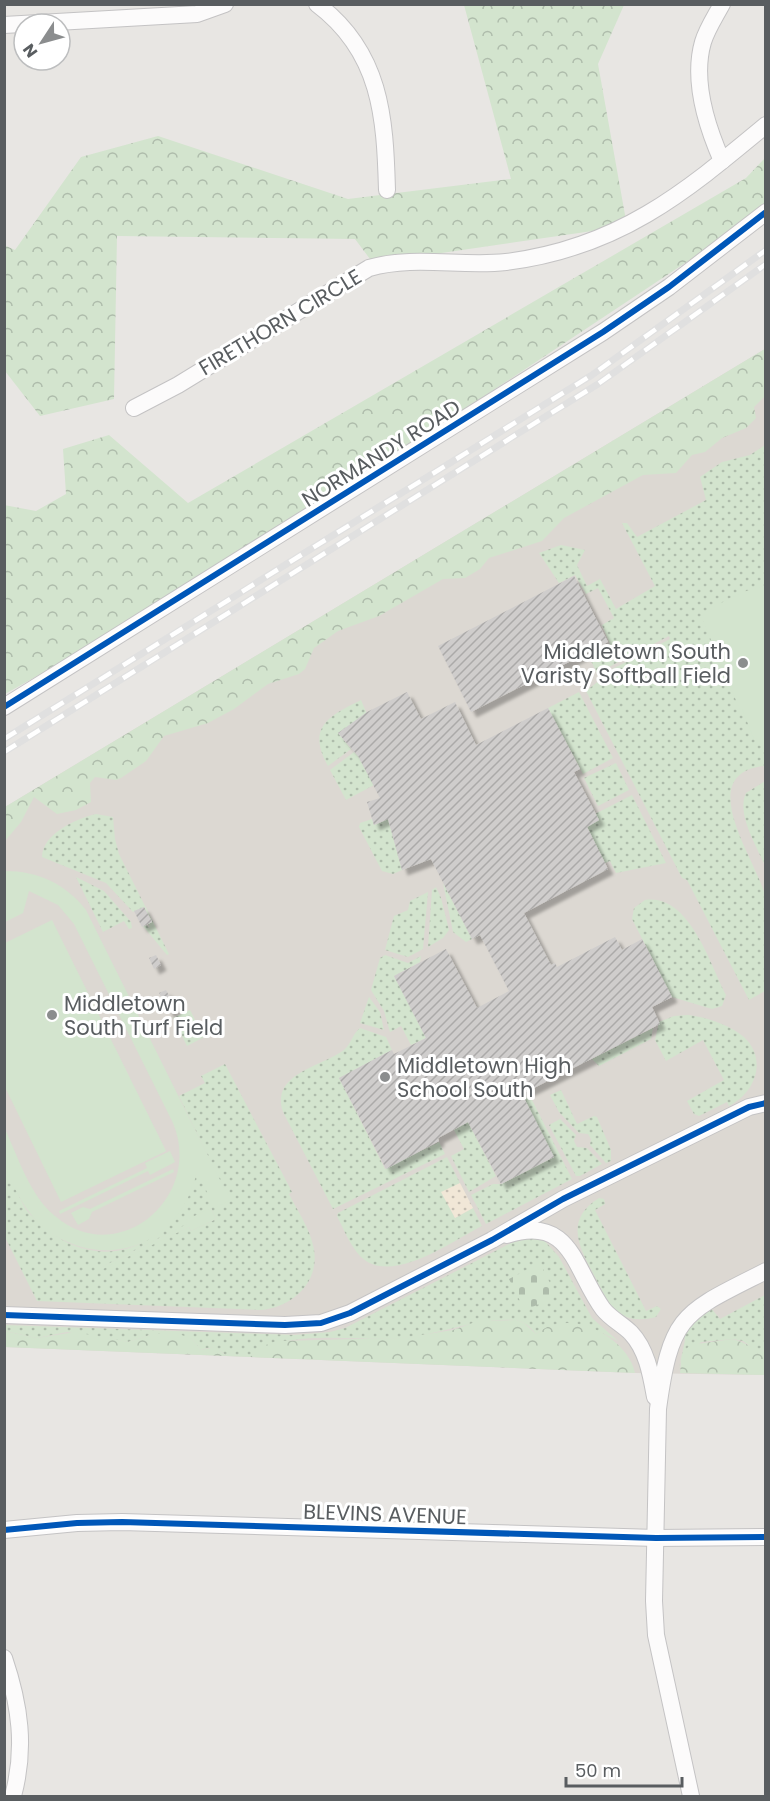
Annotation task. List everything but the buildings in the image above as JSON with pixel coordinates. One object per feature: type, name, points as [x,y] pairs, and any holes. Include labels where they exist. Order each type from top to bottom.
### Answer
[{"type":"street","points":[[4,24],[197,14],[225,4]]},
{"type":"street","points":[[317,4],[334,18],[353,41],[372,75],[383,116],[387,190]]},
{"type":"street","points":[[722,4],[708,32],[700,56],[709,130],[722,161]]},
{"type":"street","name":"FIRETHORN CIRCLE","points":[[134,408],[178,385],[369,268],[396,263],[496,262],[540,256],[578,247],[643,218],[682,194],[765,125]]},
{"type":"street","name":"NORMANDY ROAD","points":[[4,707],[603,332],[669,287],[765,212]]},
{"type":"street","points":[[4,1315],[285,1325],[321,1323],[340,1317],[385,1296],[492,1240],[563,1199],[749,1107],[765,1103]]},
{"type":"street","points":[[492,1240],[512,1233],[532,1230],[548,1232],[565,1244],[578,1262],[602,1308],[630,1332],[642,1349],[658,1409]]},
{"type":"street","points":[[691,1797],[656,1635],[658,1409],[669,1347],[687,1316],[709,1300],[765,1271]]},
{"type":"street","name":"BLEVINS AVENUE","points":[[4,1530],[77,1523],[122,1522],[656,1538],[765,1537]]},
{"type":"street","points":[[4,1658],[20,1719],[19,1766],[13,1797]]},
{"type":"shaded area","name":"Middletown High School South","points":[[765,349],[765,1375],[635,1373],[5,1347],[5,807]]},
{"type":"green space","points":[[464,5],[624,5],[598,64],[627,226],[373,263],[355,239],[117,236],[114,399],[40,416],[5,371],[4,245],[15,250],[81,157],[158,136],[348,199],[511,179]]},
{"type":"green space","points":[[765,158],[765,206],[756,216],[201,584],[5,694],[4,505],[36,511],[66,494],[63,449],[109,435],[188,503],[746,178]]},
{"type":"green space","points":[[765,349],[765,396],[754,407],[756,418],[746,428],[722,438],[705,452],[692,455],[676,473],[643,475],[564,518],[542,541],[489,558],[480,569],[465,578],[443,579],[379,616],[338,631],[314,648],[305,669],[299,674],[268,684],[234,709],[208,723],[164,736],[146,761],[121,778],[116,780],[95,777],[90,783],[91,802],[76,810],[57,814],[34,797],[21,822],[5,841],[5,807]]},
{"type":"green space","points":[[765,445],[765,766],[744,772],[733,784],[731,801],[734,820],[765,895],[766,904],[765,991],[749,1000],[687,880],[682,878],[586,691],[600,680],[599,676],[670,639],[669,636],[597,673],[591,661],[598,650],[610,644],[602,625],[614,618],[598,588],[586,594],[575,575],[559,583],[539,553],[561,545],[585,550],[577,565],[587,586],[600,579],[616,609],[655,586],[622,523],[627,523],[637,537],[706,500],[700,477],[722,462],[750,455]]},
{"type":"green space","name":"Middletown South Varisty Softball Field","points":[[766,586],[765,746],[760,744],[757,738],[754,739],[701,616],[732,597]]},
{"type":"green space","points":[[579,692],[613,758],[583,774],[548,708]]},
{"type":"green space","points":[[361,700],[367,714],[338,733],[351,749],[328,766],[319,741],[324,724],[339,712]]},
{"type":"green space","points":[[354,752],[374,785],[346,800],[330,770]]},
{"type":"green space","points":[[616,763],[629,790],[598,806],[584,778]]},
{"type":"green space","points":[[765,781],[765,866],[749,830],[744,801],[746,793]]},
{"type":"green space","points":[[632,795],[666,863],[616,873],[610,861],[605,863],[587,827],[599,820],[595,814]]},
{"type":"green space","points":[[96,814],[113,817],[119,854],[169,954],[167,955],[143,926],[150,928],[148,923],[152,921],[144,907],[133,912],[106,883],[42,857],[44,848],[54,834],[70,823]]},
{"type":"green space","points":[[372,819],[374,825],[388,819],[402,870],[393,874],[382,871],[359,827],[360,823]]},
{"type":"green space","points":[[5,871],[40,876],[70,893],[86,910],[230,1200],[215,1208],[197,1172],[188,1198],[173,1220],[154,1236],[133,1246],[111,1250],[89,1249],[67,1242],[48,1230],[31,1214],[5,1169],[5,1129],[26,1176],[46,1208],[79,1231],[104,1235],[128,1230],[149,1218],[166,1199],[176,1176],[179,1150],[173,1123],[74,924],[58,905],[29,891],[23,913],[5,922]]},
{"type":"green space","points":[[76,877],[104,891],[131,922],[132,928],[129,929],[124,921],[103,932]]},
{"type":"green space","points":[[443,883],[472,939],[466,942],[453,932]]},
{"type":"green space","points":[[436,887],[449,930],[443,938],[428,947],[432,890]]},
{"type":"green space","points":[[428,892],[423,949],[408,957],[385,950],[394,916],[408,910],[410,901]]},
{"type":"green space","points":[[645,900],[660,901],[674,908],[686,919],[705,949],[726,995],[722,1006],[712,1009],[672,997],[632,919],[634,908]]},
{"type":"green space","name":"Middletown South Turf Field","points":[[52,920],[166,1151],[61,1202],[5,1087],[5,943]]},
{"type":"green space","points":[[385,955],[408,963],[421,956],[420,962],[394,976],[426,1038],[411,1045],[401,1026],[390,1032],[384,1011],[371,990],[380,958]]},
{"type":"green space","points":[[369,997],[380,1012],[384,1030],[360,1023]]},
{"type":"green space","points":[[190,1010],[204,1037],[187,1046],[173,1018]]},
{"type":"green space","points":[[688,1015],[718,1022],[744,1037],[751,1046],[757,1066],[752,1085],[738,1100],[729,1106],[727,1102],[699,1116],[694,1114],[687,1101],[724,1080],[703,1040],[666,1061],[655,1040],[659,1022],[674,1016]]},
{"type":"green space","points":[[360,1028],[386,1037],[392,1050],[339,1078],[385,1169],[439,1142],[445,1154],[333,1209],[284,1114],[281,1100],[283,1090],[290,1081],[299,1073],[344,1050]]},
{"type":"green space","points":[[653,1028],[651,1039],[599,1066],[592,1059]]},
{"type":"green space","points":[[225,1064],[292,1192],[289,1194],[309,1232],[315,1258],[313,1270],[303,1290],[284,1304],[261,1310],[37,1301],[5,1237],[4,1171],[12,1180],[32,1216],[62,1240],[94,1251],[115,1251],[134,1246],[152,1237],[180,1209],[197,1171],[229,1200],[179,1096],[205,1083],[201,1076]],"holes":[[[211,1208],[216,1219],[191,1231],[189,1227],[100,1268],[188,1224]]]},
{"type":"green space","points":[[561,1090],[577,1124],[594,1116],[597,1117],[611,1150],[611,1161],[606,1163],[590,1145],[591,1139],[588,1134],[579,1133],[559,1112],[550,1095]]},
{"type":"green space","points":[[530,1096],[572,1179],[486,1224],[471,1195],[493,1184],[501,1184],[554,1157],[524,1098]]},
{"type":"green space","points":[[560,1119],[576,1135],[574,1141],[577,1147],[587,1148],[602,1164],[576,1176],[549,1125]]},
{"type":"green space","points":[[468,1122],[496,1176],[469,1192],[451,1156],[464,1149],[454,1130]]},
{"type":"green space","points":[[170,1151],[175,1162],[150,1175],[148,1171],[60,1214],[59,1211],[147,1168],[145,1163]]},
{"type":"green space","points":[[447,1157],[460,1183],[442,1193],[455,1218],[473,1208],[482,1226],[438,1250],[404,1264],[388,1266],[373,1264],[360,1256],[347,1237],[337,1216],[338,1213]]},
{"type":"green space","points":[[173,1169],[174,1172],[92,1212],[89,1219],[78,1225],[71,1213],[83,1207],[90,1209]]},
{"type":"green space","points":[[599,1198],[604,1199],[605,1204],[595,1210],[646,1311],[657,1306],[661,1309],[656,1317],[633,1319],[616,1311],[606,1298],[585,1257],[578,1236],[578,1226],[581,1216]]},
{"type":"green space","points":[[211,1208],[216,1219],[191,1231],[189,1227],[101,1270],[100,1268],[187,1224],[186,1220]]},
{"type":"green space","points":[[527,1238],[543,1239],[559,1257],[592,1318],[618,1341],[598,1331],[577,1326],[556,1326],[536,1334],[521,1322],[500,1320],[402,1338],[302,1339],[282,1342],[250,1357],[226,1356],[215,1348],[201,1350],[192,1339],[150,1335],[128,1342],[67,1332],[37,1338],[5,1331],[4,1325],[295,1335],[330,1332],[345,1328],[511,1243]]},
{"type":"green space","points":[[540,1263],[556,1295],[525,1311],[509,1279]]},
{"type":"green space","points":[[765,1295],[765,1351],[754,1349],[743,1341],[733,1339],[701,1342],[680,1363],[685,1340],[683,1335],[687,1327],[711,1308],[720,1319]]},
{"type":"green space","points":[[516,1320],[524,1323],[536,1334],[546,1327],[565,1323],[591,1328],[615,1342],[624,1351],[635,1373],[250,1357],[263,1346],[277,1341],[402,1338],[453,1330],[478,1321]]},
{"type":"green space","points":[[4,1331],[37,1338],[75,1332],[128,1342],[150,1335],[174,1332],[192,1339],[201,1350],[216,1347],[226,1356],[5,1347]]},
{"type":"green space","points":[[732,1339],[765,1351],[765,1375],[680,1373],[682,1354],[690,1345]]},
{"type":"sand","points":[[460,1183],[473,1208],[455,1218],[441,1192]]},
{"type":"railway","points":[[4,739],[592,375],[766,250]]},
{"type":"railway","points":[[4,752],[598,384],[766,264]]},
{"type":"cycle path","points":[[4,707],[603,332],[669,287],[766,212]]},
{"type":"cycle path","points":[[4,1315],[285,1325],[321,1323],[350,1313],[492,1240],[563,1199],[749,1107],[766,1103]]},
{"type":"cycle path","points":[[4,1530],[77,1523],[122,1522],[656,1538],[766,1537]]},
{"type":"place","name":"Middletown South Varisty Softball Field","points":[[743,663]]},
{"type":"place","name":"Middletown South Turf Field","points":[[52,1015]]},
{"type":"place","name":"Middletown High School South","points":[[385,1077]]}]
